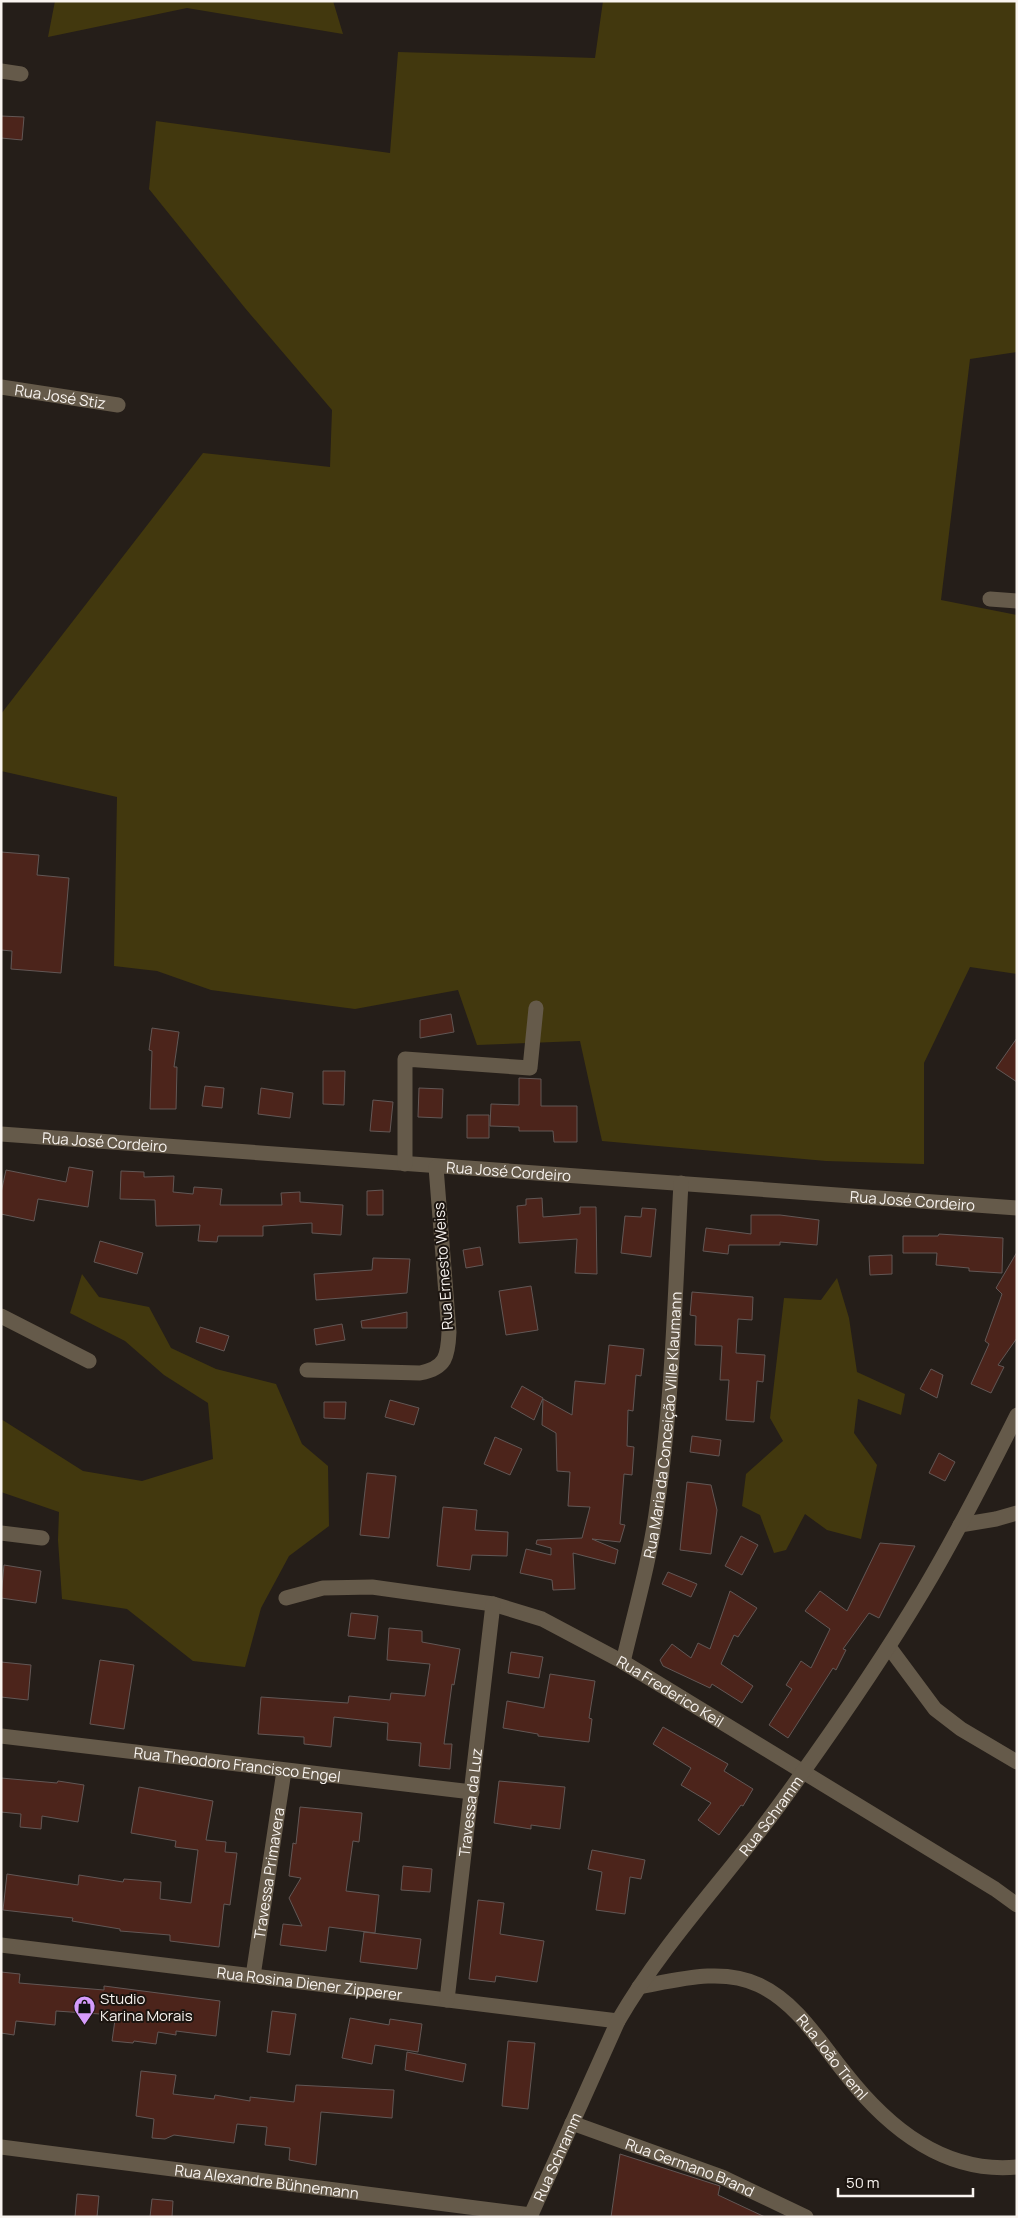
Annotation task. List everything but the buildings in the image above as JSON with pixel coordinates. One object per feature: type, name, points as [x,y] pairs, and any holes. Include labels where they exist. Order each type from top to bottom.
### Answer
[{"type":"street","points":[[1,71],[20,74]]},
{"type":"street","name":"Rua José Stiz","points":[[1,387],[118,405]]},
{"type":"street","points":[[990,599],[1017,601]]},
{"type":"street","points":[[405,1164],[405,1059],[530,1068],[536,1008]]},
{"type":"street","name":"Rua José Cordeiro","points":[[1,1134],[1017,1208]]},
{"type":"street","name":"Rua Ernesto Weiss","points":[[307,1370],[420,1373],[432,1371],[442,1364],[447,1355],[449,1332],[436,1167]]},
{"type":"street","name":"Rua Maria da Conceição Ville Klaumann","points":[[623,1662],[648,1561],[659,1490],[670,1380],[681,1183]]},
{"type":"street","points":[[1,1316],[89,1361]]},
{"type":"street","name":"Rua Schramm","points":[[531,2216],[618,2022],[639,1987],[803,1772],[888,1647],[960,1526],[1017,1415]]},
{"type":"street","points":[[960,1526],[996,1520],[1017,1513]]},
{"type":"street","points":[[1,1533],[42,1538]]},
{"type":"street","name":"Rua Frederico Keil","points":[[286,1598],[323,1588],[372,1587],[494,1604],[542,1619],[623,1662],[995,1888],[1017,1905]]},
{"type":"street","name":"Travessa da Luz","points":[[447,2000],[494,1604]]},
{"type":"street","points":[[888,1647],[935,1709],[961,1729],[1017,1762]]},
{"type":"street","name":"Rua Theodoro Francisco Engel","points":[[1,1736],[472,1792]]},
{"type":"street","name":"Travessa Primavera","points":[[254,1976],[284,1771]]},
{"type":"street","name":"Rua Rosina Diener Zipperer","points":[[1,1945],[618,2022]]},
{"type":"street","name":"Rua João Treml","points":[[639,1987],[696,1976],[738,1978],[758,1984],[796,2012],[864,2096],[902,2132],[925,2147],[966,2165],[984,2168],[1017,2167]]},
{"type":"street","name":"Rua Germano Brand","points":[[572,2123],[722,2177],[806,2217]]},
{"type":"street","name":"Rua Alexandre Bühnemann","points":[[1,2147],[531,2216]]},
{"type":"shaded area","points":[[55,1],[333,1],[343,34],[187,8],[48,37]]},
{"type":"shaded area","points":[[603,1],[1017,1],[1017,352],[970,359],[941,600],[1017,615],[1017,974],[970,967],[924,1063],[924,1164],[826,1161],[602,1141],[580,1041],[477,1045],[458,990],[355,1009],[211,990],[157,971],[114,966],[117,797],[1,771],[1,714],[203,453],[330,467],[332,410],[245,308],[149,189],[156,121],[390,153],[398,52],[595,58]]},
{"type":"shaded area","points":[[82,1274],[99,1297],[149,1307],[171,1348],[216,1369],[276,1384],[302,1444],[328,1466],[329,1526],[289,1556],[261,1608],[245,1667],[193,1661],[127,1609],[62,1599],[58,1540],[59,1512],[1,1492],[1,1419],[83,1471],[142,1481],[213,1459],[208,1403],[164,1375],[125,1341],[70,1313]]},
{"type":"shaded area","points":[[837,1278],[849,1318],[857,1372],[905,1394],[901,1415],[858,1399],[854,1433],[877,1465],[861,1539],[827,1530],[805,1514],[786,1550],[774,1553],[760,1515],[742,1506],[746,1474],[783,1441],[770,1418],[784,1298],[821,1300]]},
{"type":"place","name":"Studio Karina Morais","points":[[84,2026]]}]
